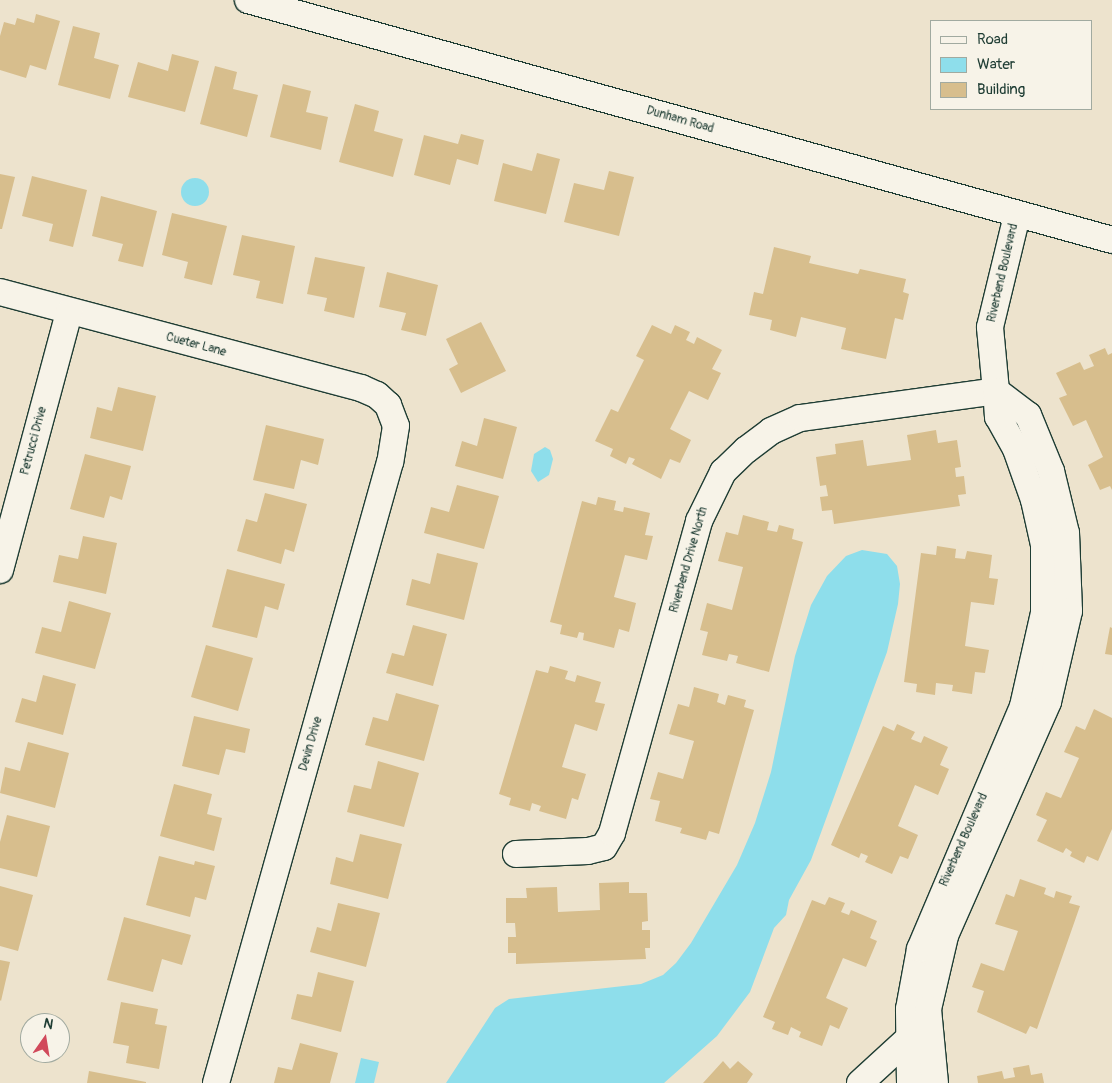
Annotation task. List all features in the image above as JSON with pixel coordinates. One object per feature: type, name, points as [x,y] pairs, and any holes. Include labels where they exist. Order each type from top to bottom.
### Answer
[{"type":"street","name":"Dunham Road","points":[[248,0],[1112,240]]},
{"type":"street","name":"Riverbend Boulevard","points":[[910,1083],[907,1040],[945,936],[994,829],[1048,702],[1043,678],[1069,610],[1066,533],[1050,472],[1028,415],[996,391],[990,327],[1017,215]]},
{"type":"street","name":"Cueter Lane","points":[[0,292],[69,312],[361,388],[377,395],[388,405]]},
{"type":"street","name":"Petrucci Drive","points":[[0,570],[69,312]]},
{"type":"street","name":"Riverbend Drive North","points":[[516,854],[588,851],[604,847],[612,833],[699,521],[723,472],[746,450],[771,431],[800,418],[996,391]]},
{"type":"street","name":"Devin Drive","points":[[216,1083],[390,462],[396,426],[388,405]]},
{"type":"street","name":"Riverbend Boulevard","points":[[918,1009],[935,1083]]},
{"type":"street","points":[[860,1083],[907,1040]]},
{"type":"water","points":[[195,178],[205,182],[209,192],[205,202],[195,206],[185,202],[181,192],[185,182]]},
{"type":"water","points":[[545,447],[550,450],[553,459],[549,475],[538,482],[531,471],[534,454]]},
{"type":"water","points":[[862,550],[887,554],[897,566],[900,584],[898,604],[887,652],[811,860],[789,900],[786,915],[774,928],[750,992],[717,1036],[664,1083],[446,1083],[495,1008],[509,999],[641,984],[663,975],[676,963],[691,943],[737,865],[755,823],[771,772],[795,656],[811,605],[827,576],[846,556]]},
{"type":"water","points":[[361,1058],[379,1062],[374,1083],[355,1083]]},
{"type":"building","points":[[36,14],[60,21],[46,70],[30,65],[26,78],[0,70],[0,36],[4,22],[15,25],[17,18],[34,23]]},
{"type":"building","points":[[73,26],[100,33],[94,58],[119,65],[110,99],[58,85]]},
{"type":"building","points":[[172,54],[199,61],[185,112],[128,97],[138,62],[168,71]]},
{"type":"building","points":[[215,66],[237,72],[233,89],[258,95],[247,137],[200,124]]},
{"type":"building","points":[[283,84],[311,91],[306,112],[328,117],[321,150],[270,137]]},
{"type":"building","points":[[355,104],[379,111],[374,131],[403,139],[393,177],[339,162]]},
{"type":"building","points":[[461,134],[484,140],[478,165],[457,159],[450,185],[414,175],[424,135],[458,144]]},
{"type":"building","points":[[537,153],[560,159],[546,214],[494,201],[503,163],[532,171]]},
{"type":"building","points":[[609,171],[634,177],[619,236],[564,222],[574,183],[604,190]]},
{"type":"building","points":[[0,174],[15,177],[2,229],[0,229]]},
{"type":"building","points":[[32,176],[87,190],[73,247],[49,241],[53,224],[22,216]]},
{"type":"building","points":[[101,196],[157,211],[143,267],[118,261],[123,244],[92,236]]},
{"type":"building","points":[[172,213],[227,226],[212,285],[184,278],[188,262],[162,255]]},
{"type":"building","points":[[242,235],[295,246],[283,304],[256,298],[260,281],[233,275]]},
{"type":"building","points":[[774,247],[811,256],[809,263],[858,274],[860,269],[906,279],[903,292],[909,294],[903,320],[895,318],[886,359],[841,349],[846,328],[801,317],[796,337],[770,330],[772,320],[749,315],[754,292],[763,294]]},
{"type":"building","points":[[315,257],[365,267],[354,318],[324,311],[327,298],[307,294]]},
{"type":"building","points":[[387,272],[438,285],[426,336],[401,330],[406,313],[379,307]]},
{"type":"building","points":[[481,322],[506,371],[461,393],[449,369],[458,364],[446,339]]},
{"type":"building","points":[[652,325],[671,334],[675,325],[690,332],[686,340],[694,344],[697,337],[722,350],[712,369],[721,373],[708,400],[689,391],[670,429],[691,440],[680,463],[670,459],[661,479],[632,464],[635,459],[629,457],[626,464],[610,456],[613,449],[595,441],[611,409],[618,412],[644,360],[636,356]]},
{"type":"building","points":[[1105,348],[1108,355],[1112,353],[1112,490],[1110,486],[1100,490],[1088,465],[1103,457],[1086,420],[1073,426],[1059,398],[1067,395],[1056,373],[1080,362],[1084,370],[1094,366],[1089,355]]},
{"type":"building","points":[[118,387],[156,396],[143,451],[90,438],[97,407],[112,411]]},
{"type":"building","points":[[484,418],[517,427],[503,479],[455,466],[462,441],[477,446]]},
{"type":"building","points":[[266,425],[324,439],[318,465],[301,460],[294,489],[253,480]]},
{"type":"building","points":[[936,430],[938,443],[957,440],[961,467],[955,468],[956,477],[964,476],[966,494],[958,495],[960,506],[834,524],[832,510],[822,511],[820,497],[828,496],[826,485],[820,486],[816,457],[836,454],[835,444],[863,440],[867,466],[911,460],[907,435]]},
{"type":"building","points":[[85,454],[131,466],[122,500],[110,496],[104,518],[70,509]]},
{"type":"building","points":[[457,485],[499,496],[484,549],[424,533],[431,507],[449,512]]},
{"type":"building","points":[[265,493],[307,504],[294,552],[285,549],[281,564],[237,551],[246,519],[257,522]]},
{"type":"building","points":[[598,497],[616,501],[614,510],[623,512],[624,507],[650,513],[645,535],[653,536],[647,560],[625,555],[614,597],[636,603],[629,632],[619,629],[614,648],[583,640],[584,633],[579,632],[577,638],[560,634],[562,625],[550,622],[582,501],[596,505]]},
{"type":"building","points":[[743,515],[769,522],[767,530],[777,532],[779,525],[794,529],[792,539],[803,542],[769,672],[736,663],[738,656],[729,654],[727,661],[702,655],[708,632],[700,630],[707,603],[732,610],[743,567],[718,561],[726,532],[738,535]]},
{"type":"building","points":[[83,536],[117,543],[106,594],[53,582],[59,555],[78,559]]},
{"type":"building","points":[[937,546],[956,549],[955,558],[965,559],[967,551],[992,555],[989,578],[998,579],[994,605],[971,602],[965,646],[989,650],[985,673],[975,672],[972,694],[952,691],[953,685],[936,683],[935,695],[916,692],[917,684],[904,682],[921,553],[936,555]]},
{"type":"building","points":[[437,553],[478,563],[464,620],[406,605],[412,579],[430,584]]},
{"type":"building","points":[[227,569],[285,584],[278,610],[265,606],[257,638],[212,627]]},
{"type":"building","points":[[69,601],[111,613],[95,669],[35,653],[42,627],[61,632]]},
{"type":"building","points":[[413,625],[447,634],[433,686],[386,673],[392,653],[404,656]]},
{"type":"building","points":[[1110,627],[1112,628],[1112,655],[1105,654]]},
{"type":"building","points":[[206,645],[253,658],[238,711],[191,697]]},
{"type":"building","points":[[550,666],[568,671],[565,679],[575,682],[577,675],[601,682],[595,702],[605,704],[597,731],[575,724],[562,767],[586,774],[578,800],[572,798],[566,819],[539,811],[541,806],[532,803],[530,811],[509,805],[511,798],[499,794],[536,670],[548,673]]},
{"type":"building","points":[[43,675],[76,684],[63,735],[15,722],[22,698],[36,702]]},
{"type":"building","points":[[694,687],[719,694],[717,702],[725,705],[728,695],[746,700],[744,707],[754,710],[719,834],[709,831],[706,840],[680,833],[682,828],[655,821],[660,801],[650,799],[658,772],[683,779],[694,741],[669,734],[678,704],[689,707]]},
{"type":"building","points":[[396,693],[439,705],[424,761],[365,745],[373,717],[388,721]]},
{"type":"building","points":[[1094,709],[1112,718],[1112,829],[1098,861],[1087,856],[1084,863],[1070,856],[1072,852],[1066,848],[1063,853],[1037,841],[1047,820],[1036,815],[1046,792],[1061,798],[1079,758],[1064,752],[1076,726],[1085,730]]},
{"type":"building","points":[[194,716],[250,729],[245,753],[226,749],[219,775],[182,766]]},
{"type":"building","points":[[897,724],[915,732],[911,739],[921,743],[924,736],[948,747],[940,765],[949,769],[938,795],[915,785],[898,826],[918,835],[908,859],[900,856],[892,874],[865,862],[868,856],[861,853],[859,858],[831,845],[883,726],[894,731]]},
{"type":"building","points":[[28,742],[69,753],[55,808],[0,793],[5,767],[20,771]]},
{"type":"building","points":[[378,761],[419,773],[404,827],[347,812],[354,785],[371,789]]},
{"type":"building","points":[[174,784],[212,794],[207,814],[222,818],[214,851],[160,836]]},
{"type":"building","points":[[7,815],[50,826],[37,877],[0,868],[0,842]]},
{"type":"building","points":[[360,834],[402,844],[388,899],[330,884],[336,857],[353,862]]},
{"type":"building","points":[[159,856],[194,865],[195,861],[215,866],[206,900],[195,897],[190,917],[146,905]]},
{"type":"building","points":[[1020,879],[1046,888],[1044,894],[1054,898],[1056,891],[1072,896],[1069,903],[1080,906],[1037,1029],[1030,1026],[1026,1034],[977,1012],[984,991],[972,987],[981,963],[1004,971],[1018,931],[995,924],[1006,894],[1014,897]]},
{"type":"building","points":[[629,882],[629,893],[647,893],[648,921],[642,922],[642,930],[650,930],[650,948],[645,948],[646,959],[516,964],[516,953],[508,953],[508,937],[516,937],[515,923],[506,923],[506,898],[527,898],[526,888],[557,887],[558,912],[600,910],[599,883]]},
{"type":"building","points":[[0,886],[33,895],[18,951],[0,946]]},
{"type":"building","points":[[829,897],[845,903],[841,912],[849,915],[851,910],[877,921],[870,938],[877,941],[866,967],[843,958],[826,998],[848,1008],[839,1029],[830,1025],[822,1046],[799,1037],[801,1032],[791,1027],[788,1035],[772,1029],[775,1022],[763,1017],[812,900],[825,905]]},
{"type":"building","points":[[338,903],[380,913],[366,967],[310,952],[317,927],[331,931]]},
{"type":"building","points":[[124,917],[191,935],[182,965],[162,959],[153,992],[107,980]]},
{"type":"building","points":[[0,960],[10,962],[1,1001],[0,1000]]},
{"type":"building","points":[[318,972],[354,981],[341,1032],[291,1019],[297,994],[312,997]]},
{"type":"building","points":[[121,1002],[158,1009],[155,1024],[167,1026],[159,1069],[126,1063],[129,1046],[113,1043]]},
{"type":"building","points":[[300,1043],[338,1053],[330,1083],[274,1083],[278,1067],[292,1070]]},
{"type":"building","points":[[723,1061],[730,1069],[738,1061],[753,1074],[747,1083],[703,1083]]},
{"type":"building","points":[[1029,1065],[1031,1075],[1042,1073],[1044,1083],[978,1083],[977,1076],[1002,1071],[1004,1079],[1015,1077],[1013,1068]]},
{"type":"building","points":[[89,1071],[146,1082],[146,1083],[87,1083]]}]
